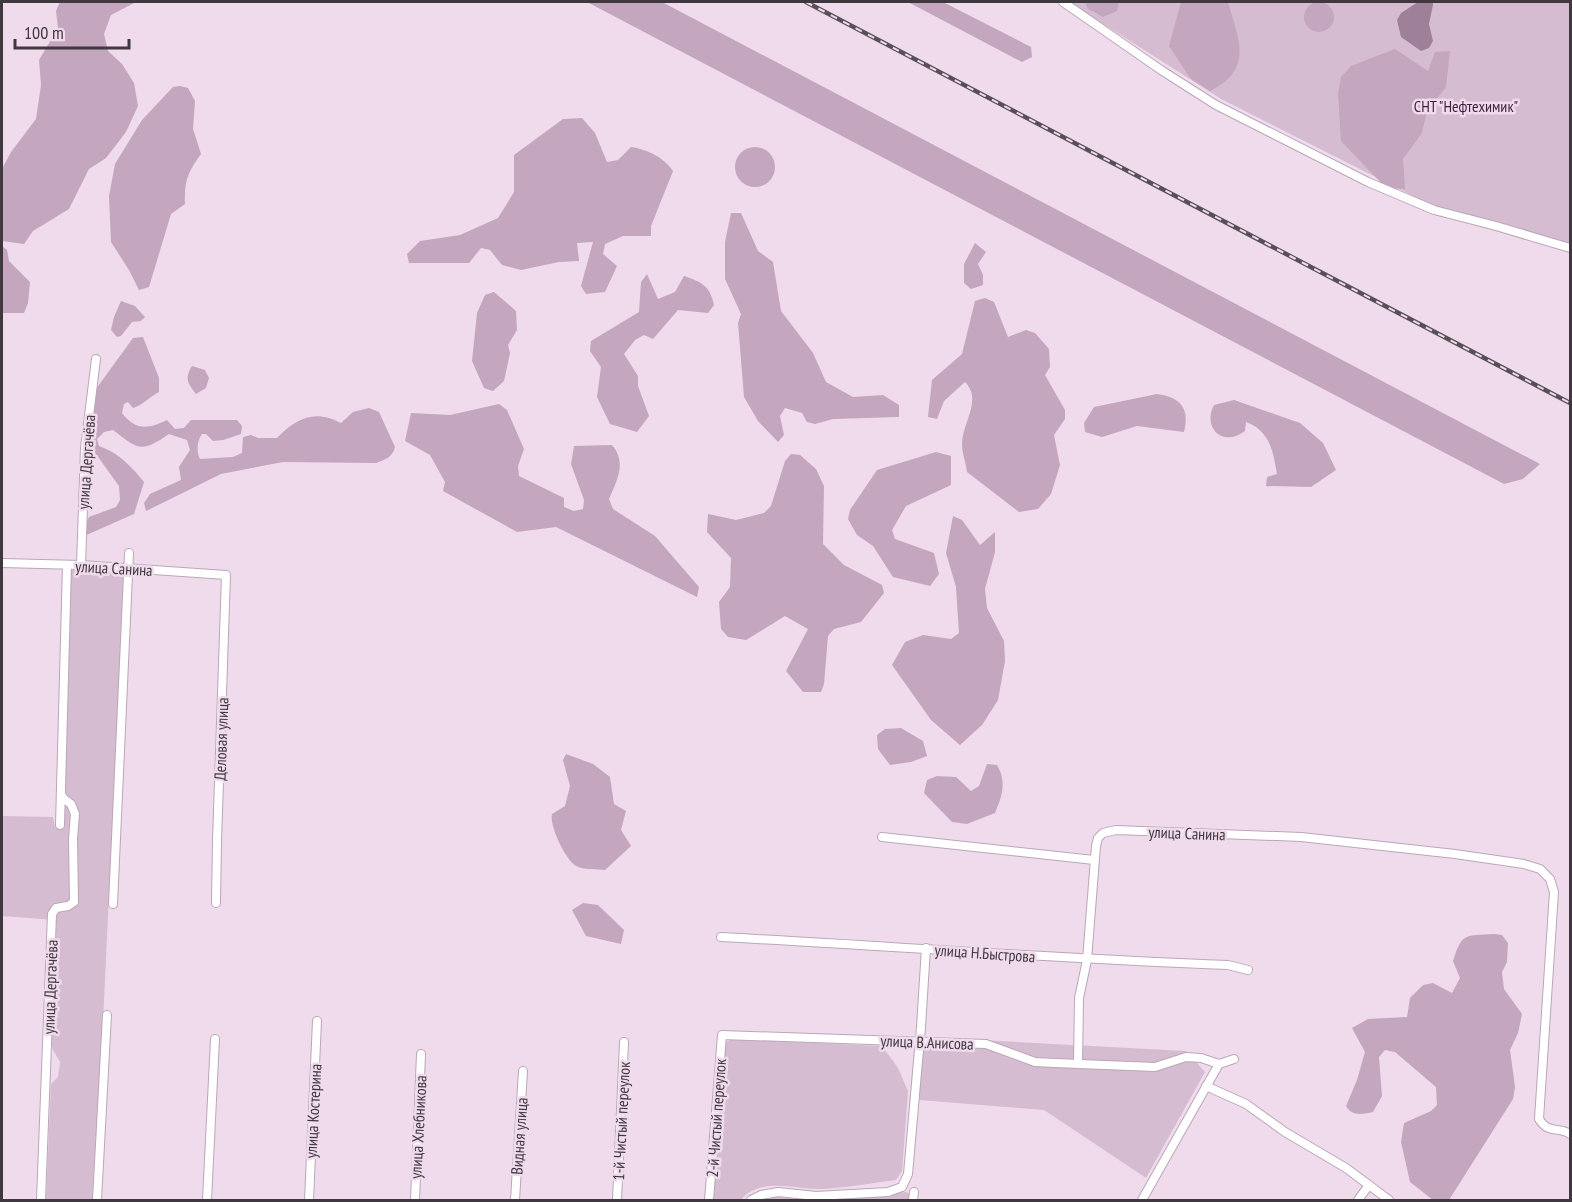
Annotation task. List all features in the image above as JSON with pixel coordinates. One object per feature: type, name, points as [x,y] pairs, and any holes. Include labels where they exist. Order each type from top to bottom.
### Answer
[{"type":"street","points":[[1064,2],[1161,70],[1216,105],[1368,182],[1434,210],[1570,248]]},
{"type":"street","name":"улица Дергачёва","points":[[81,565],[85,448],[96,359]]},
{"type":"street","points":[[113,904],[129,553]]},
{"type":"street","name":"улица Санина","points":[[2,563],[81,565],[226,575]]},
{"type":"street","name":"улица Дергачёва","points":[[60,825],[67,565]]},
{"type":"street","name":"Деловая улица","points":[[216,903],[226,575]]},
{"type":"street","name":"улица Дергачёва","points":[[41,1200],[52,914],[56,908],[68,906],[74,902],[75,814],[71,804],[64,799],[62,794]]},
{"type":"street","name":"улица Санина","points":[[1078,1063],[1079,998],[1087,960],[1094,860],[1098,838],[1109,831],[1301,837],[1455,854],[1524,864],[1540,869],[1550,879],[1554,892],[1539,1119],[1550,1129],[1566,1131],[1570,1134]]},
{"type":"street","points":[[882,837],[1094,860]]},
{"type":"street","name":"улица Н.Быстрова","points":[[721,937],[926,948],[1087,960],[1228,965],[1248,970]]},
{"type":"street","points":[[751,1200],[761,1195],[778,1192],[819,1198],[888,1192],[902,1187],[908,1174],[926,948]]},
{"type":"street","points":[[97,1200],[107,1015]]},
{"type":"street","name":"улица Костерина","points":[[309,1200],[318,1021]]},
{"type":"street","name":"улица В.Анисова","points":[[722,1035],[986,1044],[1035,1062],[1155,1066],[1186,1057],[1201,1058],[1219,1064]]},
{"type":"street","name":"2-й Чистый переулок","points":[[709,1200],[722,1035]]},
{"type":"street","points":[[207,1200],[215,1039]]},
{"type":"street","name":"1-й Чистый переулок","points":[[617,1200],[624,1042]]},
{"type":"street","name":"улица Хлебникова","points":[[415,1200],[421,1054]]},
{"type":"street","points":[[1142,1200],[1219,1064],[1234,1059]]},
{"type":"street","name":"Видная улица","points":[[515,1200],[523,1071]]},
{"type":"street","points":[[1206,1086],[1246,1104],[1285,1132],[1346,1168],[1389,1200]]},
{"type":"street","points":[[1358,1200],[1369,1185]]},
{"type":"green space","name":"СНТ \"Нефтехимик\"","points":[[1069,2],[1570,2],[1570,245],[1439,209],[1221,99]]},
{"type":"green space","points":[[70,570],[115,570],[124,575],[103,1022],[92,1200],[46,1200],[51,1084],[58,1077],[60,1062],[53,1050],[50,1038],[55,920],[2,916],[2,816],[53,817],[55,827],[63,826]]},
{"type":"green space","points":[[732,1039],[882,1046],[898,1068],[908,1091],[902,1171],[896,1180],[821,1189],[768,1186],[758,1188],[741,1200],[713,1200],[725,1043]]},
{"type":"green space","points":[[981,1040],[1186,1051],[1205,1072],[1146,1178],[1044,1110],[920,1100],[918,1088],[924,1049],[931,1044],[962,1045]]},
{"type":"green space","points":[[905,1192],[909,1193],[909,1200],[828,1200]]},
{"type":"green space","points":[[780,1197],[811,1200],[759,1200]]},
{"type":"shaded area","points":[[60,2],[136,2],[111,15],[104,34],[108,51],[122,64],[134,83],[138,106],[126,132],[106,158],[89,169],[69,209],[33,231],[24,244],[2,241],[2,169],[11,152],[36,119],[41,85],[39,60],[58,28],[56,11]]},
{"type":"shaded area","points":[[587,2],[662,2],[1540,464],[1523,479],[1504,484]]},
{"type":"shaded area","points":[[908,2],[943,2],[1031,47],[1032,57],[1022,62]]},
{"type":"shaded area","points":[[1085,2],[1119,2],[1117,11],[1103,17],[1088,9]]},
{"type":"shaded area","points":[[1181,2],[1228,2],[1239,41],[1238,63],[1233,73],[1224,82],[1210,91],[1190,78],[1169,46]]},
{"type":"shaded area","points":[[1319,2],[1330,6],[1334,17],[1330,28],[1319,32],[1308,28],[1304,17],[1308,6]]},
{"type":"shaded area","points":[[1418,2],[1433,2],[1429,24],[1433,41],[1429,48],[1421,51],[1401,37],[1397,20],[1401,13]]},
{"type":"shaded area","points":[[1395,49],[1428,71],[1435,52],[1450,51],[1446,87],[1427,111],[1422,133],[1403,159],[1405,189],[1386,188],[1341,141],[1338,93],[1341,77],[1351,66]]},
{"type":"shaded area","points":[[173,87],[188,88],[195,101],[193,129],[201,154],[188,177],[185,204],[171,214],[149,287],[139,290],[111,242],[109,196],[115,164],[142,120]]},
{"type":"shaded area","points":[[582,118],[595,133],[607,162],[618,160],[631,147],[654,154],[673,171],[651,226],[651,236],[623,236],[605,244],[603,254],[617,266],[605,292],[586,294],[581,286],[593,242],[577,243],[579,261],[559,262],[521,270],[502,265],[490,250],[481,248],[469,263],[409,263],[407,254],[420,241],[460,235],[498,218],[514,192],[514,155],[563,119]]},
{"type":"shaded area","points":[[755,147],[769,153],[775,167],[769,181],[755,187],[741,181],[735,167],[741,153]]},
{"type":"shaded area","points":[[731,213],[741,213],[758,251],[773,262],[781,311],[813,353],[826,382],[853,397],[883,395],[899,405],[899,417],[833,419],[815,424],[807,422],[802,413],[785,408],[780,416],[784,435],[778,442],[758,421],[744,397],[738,323],[741,314],[725,279],[725,242]]},
{"type":"shaded area","points":[[975,243],[986,252],[978,264],[983,275],[983,285],[971,289],[964,283],[964,264]]},
{"type":"shaded area","points":[[2,246],[7,250],[9,261],[30,282],[28,303],[24,313],[2,313]]},
{"type":"shaded area","points":[[647,274],[658,299],[675,292],[684,276],[704,286],[710,293],[714,305],[708,313],[678,310],[653,339],[644,335],[635,340],[624,354],[638,376],[638,386],[649,416],[637,432],[610,424],[597,397],[601,367],[590,351],[591,341],[639,312],[641,282]]},
{"type":"shaded area","points":[[494,292],[516,311],[517,330],[508,345],[510,353],[504,381],[493,391],[484,388],[472,361],[477,313],[485,295]]},
{"type":"shaded area","points":[[985,298],[994,302],[1008,337],[1026,330],[1035,333],[1049,349],[1050,367],[1045,375],[1065,410],[1065,419],[1054,435],[1060,465],[1051,494],[1038,509],[1019,512],[967,472],[962,444],[972,396],[965,382],[944,401],[937,419],[928,417],[932,380],[962,354],[975,301]]},
{"type":"shaded area","points":[[121,301],[135,306],[145,317],[141,321],[132,322],[121,336],[117,337],[111,330]]},
{"type":"shaded area","points":[[143,337],[159,378],[159,392],[133,408],[128,402],[124,404],[122,413],[127,419],[143,427],[167,420],[175,429],[184,428],[191,420],[237,420],[242,426],[241,434],[223,440],[213,441],[206,434],[202,434],[198,446],[200,459],[233,457],[242,453],[243,437],[251,435],[258,438],[277,438],[291,425],[306,418],[323,417],[341,423],[353,412],[369,408],[379,412],[395,447],[394,450],[388,458],[376,463],[283,462],[221,474],[146,511],[144,503],[150,494],[181,480],[179,467],[190,450],[187,440],[169,434],[152,444],[140,447],[113,430],[104,432],[97,439],[99,446],[113,452],[144,482],[134,514],[84,536],[84,527],[89,517],[116,507],[120,500],[119,486],[93,450],[91,438],[96,389],[133,338]]},
{"type":"shaded area","points":[[192,366],[205,370],[209,378],[206,388],[196,394],[188,381],[188,374]]},
{"type":"shaded area","points":[[1157,394],[1172,398],[1182,406],[1186,417],[1184,432],[1137,426],[1102,437],[1085,432],[1084,423],[1094,407]]},
{"type":"shaded area","points":[[1234,400],[1300,423],[1323,443],[1336,470],[1311,487],[1266,486],[1267,477],[1277,474],[1272,450],[1265,436],[1246,422],[1245,431],[1237,436],[1222,436],[1213,428],[1211,413],[1214,405]]},
{"type":"shaded area","points":[[499,404],[507,410],[524,449],[518,466],[519,476],[564,498],[564,507],[574,511],[583,509],[584,500],[571,464],[574,446],[612,445],[617,452],[620,465],[609,499],[613,509],[655,536],[699,587],[697,597],[556,527],[517,532],[443,491],[445,482],[430,455],[405,441],[411,413],[450,415]]},
{"type":"shaded area","points":[[936,452],[951,456],[951,485],[906,506],[892,530],[895,539],[934,553],[939,574],[930,586],[893,577],[873,546],[857,535],[848,519],[850,510],[877,470]]},
{"type":"shaded area","points":[[791,454],[800,455],[816,469],[824,486],[823,544],[844,565],[882,585],[884,593],[861,622],[834,629],[828,636],[824,684],[821,692],[803,692],[786,671],[808,629],[785,616],[746,640],[728,637],[721,629],[719,602],[730,587],[731,558],[707,532],[708,514],[736,520],[764,513],[771,506],[785,461]]},
{"type":"shaded area","points":[[953,516],[962,520],[980,545],[995,532],[995,552],[985,589],[987,608],[1004,641],[1005,661],[998,700],[982,725],[960,745],[931,720],[892,665],[905,642],[923,635],[951,639],[959,633],[956,587],[946,553]]},
{"type":"shaded area","points":[[901,728],[923,741],[927,756],[911,762],[890,765],[878,749],[877,735],[885,729]]},
{"type":"shaded area","points":[[566,754],[593,764],[610,777],[614,804],[626,811],[621,830],[631,846],[605,870],[576,866],[567,856],[555,833],[552,814],[565,806],[570,786],[563,760]]},
{"type":"shaded area","points":[[987,764],[997,765],[1003,783],[995,813],[967,824],[952,822],[924,793],[927,780],[937,776],[956,777],[971,791],[979,786]]},
{"type":"shaded area","points":[[583,903],[598,905],[624,930],[621,944],[586,936],[572,910]]},
{"type":"shaded area","points":[[1502,935],[1508,943],[1507,962],[1502,972],[1504,989],[1522,1014],[1518,1033],[1510,1050],[1515,1087],[1513,1099],[1449,1200],[1433,1200],[1410,1182],[1401,1142],[1404,1123],[1431,1111],[1437,1105],[1436,1087],[1395,1052],[1385,1050],[1379,1057],[1382,1096],[1373,1112],[1358,1114],[1351,1112],[1346,1106],[1365,1052],[1352,1028],[1368,1019],[1407,1017],[1410,998],[1423,985],[1433,983],[1452,993],[1460,978],[1453,961],[1462,940],[1471,936]]},
{"type":"railway","points":[[806,2],[1570,403]]}]
